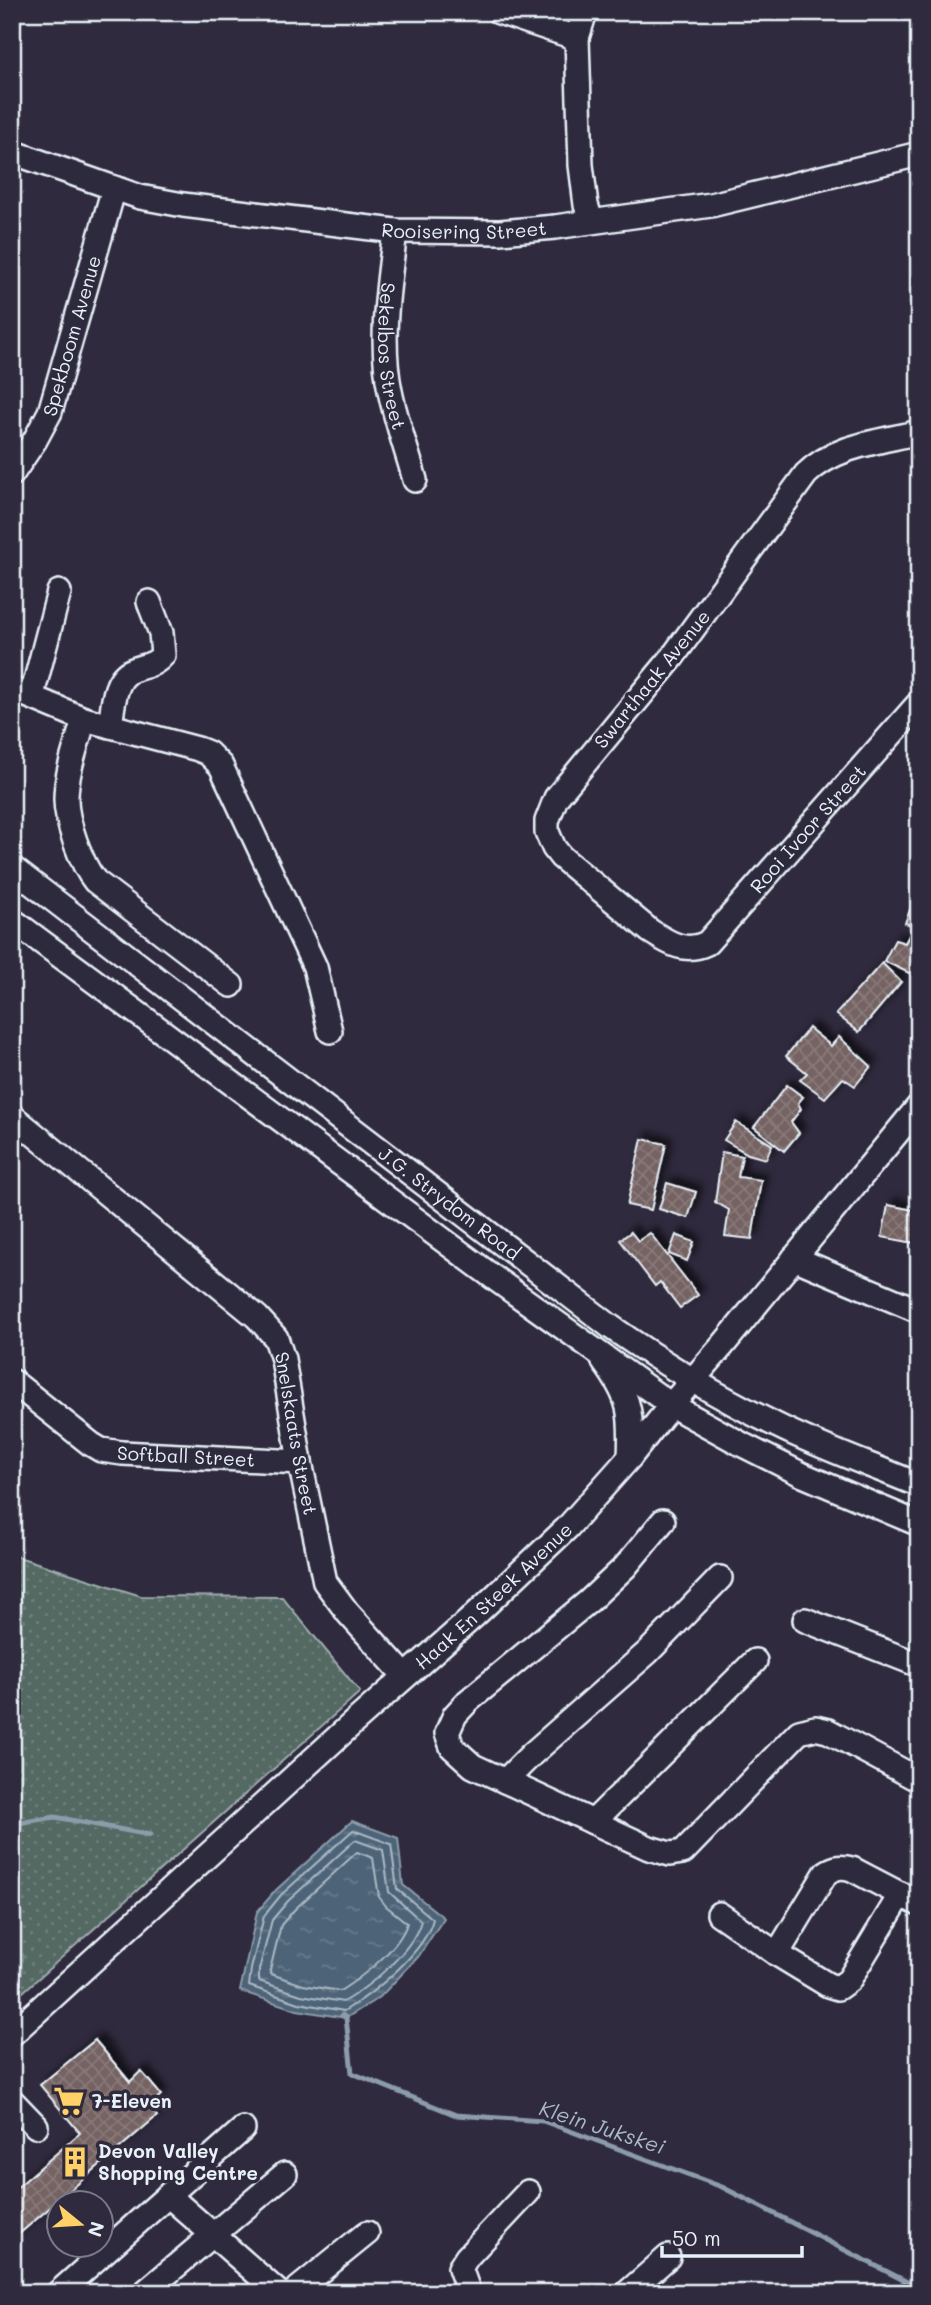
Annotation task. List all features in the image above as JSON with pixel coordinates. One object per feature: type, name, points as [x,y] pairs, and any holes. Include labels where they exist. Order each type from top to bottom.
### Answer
[{"type":"street","points":[[499,12],[577,38]]},
{"type":"street","points":[[585,12],[577,38],[581,165],[583,191],[591,220]]},
{"type":"street","name":"Rooisering Street","points":[[12,152],[140,197],[196,207],[395,231],[500,232],[711,205],[919,154]]},
{"type":"street","name":"Spekboom Avenue","points":[[12,474],[50,412],[114,188]]},
{"type":"street","name":"Sekelbos Street","points":[[395,231],[385,325],[387,361],[390,391],[415,480]]},
{"type":"street","name":"Swarthaak Avenue","points":[[691,948],[674,945],[650,931],[561,857],[547,832],[547,821],[556,798],[671,659],[806,474],[823,459],[838,452],[919,432]]},
{"type":"street","points":[[59,592],[22,692],[85,719],[198,749],[215,758],[315,967],[330,1031]]},
{"type":"street","points":[[110,726],[121,680],[131,670],[152,665],[163,655],[162,633],[149,602]]},
{"type":"street","name":"Rooi Ivoor Street","points":[[691,948],[707,943],[919,703]]},
{"type":"street","points":[[85,719],[69,774],[66,801],[82,863],[94,881],[231,985]]},
{"type":"street","name":"J.G. Strydom Road","points":[[12,868],[611,1327],[691,1380],[778,1426],[919,1485]]},
{"type":"street","name":"J.G. Strydom Road","points":[[12,920],[671,1405],[803,1475],[919,1524]]},
{"type":"street","name":"Haak En Steek Avenue","points":[[18,2023],[550,1545],[630,1457],[919,1106]]},
{"type":"street","name":"Snelskaats Street","points":[[12,1116],[257,1317],[276,1338],[287,1378],[300,1462],[325,1582],[348,1614],[405,1676]]},
{"type":"street","points":[[794,1258],[919,1311]]},
{"type":"street","points":[[595,1350],[613,1374],[629,1407],[632,1425],[630,1457]]},
{"type":"street","name":"Softball Street","points":[[12,1381],[101,1450],[300,1462]]},
{"type":"street","points":[[663,1521],[606,1586],[454,1715],[447,1733],[453,1747],[473,1766],[662,1853],[676,1854],[683,1852],[799,1732],[815,1728],[828,1731],[919,1780]]},
{"type":"street","points":[[505,1781],[540,1746],[648,1652],[720,1578]]},
{"type":"street","points":[[805,1620],[919,1665]]},
{"type":"street","points":[[593,1822],[755,1661]]},
{"type":"street","points":[[719,1914],[777,1954],[838,1989],[910,1899],[852,1869],[834,1868],[826,1873],[777,1954]]},
{"type":"street","points":[[12,2101],[36,2126]]},
{"type":"street","points":[[58,2293],[243,2129]]},
{"type":"street","points":[[144,2293],[285,2174]]},
{"type":"street","points":[[469,2293],[460,2268],[467,2257],[528,2192]]},
{"type":"street","points":[[168,2195],[279,2293]]},
{"type":"street","points":[[293,2293],[367,2233]]},
{"type":"street","points":[[627,2293],[668,2257]]},
{"type":"green space","points":[[12,1555],[141,1596],[282,1597],[360,1692],[23,1992],[12,1991]]},
{"type":"water","points":[[352,1821],[398,1838],[403,1885],[444,1918],[418,1957],[380,1997],[346,2018],[297,2010],[240,1991],[257,1912],[276,1890]]},
{"type":"building","points":[[915,897],[919,898],[919,958],[911,974],[884,961],[895,940],[905,943],[914,926],[905,923]]},
{"type":"building","points":[[882,963],[901,982],[859,1032],[836,1014]]},
{"type":"building","points":[[809,1028],[831,1046],[839,1037],[871,1066],[855,1086],[843,1078],[825,1098],[800,1080],[807,1073],[786,1056]]},
{"type":"building","points":[[787,1085],[803,1097],[798,1103],[801,1109],[791,1122],[799,1133],[784,1151],[754,1127]]},
{"type":"building","points":[[736,1122],[772,1145],[766,1159],[748,1154],[724,1140]]},
{"type":"building","points":[[642,1139],[666,1144],[651,1210],[627,1205]]},
{"type":"building","points":[[722,1152],[742,1156],[738,1177],[761,1180],[752,1239],[725,1236],[729,1210],[715,1202]]},
{"type":"building","points":[[667,1183],[696,1192],[688,1218],[659,1209]]},
{"type":"building","points":[[888,1205],[919,1211],[919,1244],[882,1237]]},
{"type":"building","points":[[631,1232],[638,1241],[650,1233],[698,1295],[680,1308],[660,1282],[655,1286],[620,1240]]},
{"type":"building","points":[[676,1235],[694,1242],[687,1261],[669,1254]]},
{"type":"building","name":"Devon Valley Shopping Centre","points":[[95,2040],[130,2082],[141,2071],[161,2095],[149,2106],[157,2116],[70,2190],[46,2190],[46,2211],[12,2240],[12,2192],[80,2133],[40,2085]]},
{"type":"waterway","name":"Klein Jukskei","points":[[12,1824],[55,1817],[150,1835]]},
{"type":"waterway","name":"Klein Jukskei","points":[[342,2015],[346,2018],[352,2073],[456,2115],[543,2121],[722,2187],[919,2288]]},
{"type":"place","name":"7-Eleven","points":[[69,2101]]},
{"type":"place","name":"Devon Valley Shopping Centre","points":[[75,2162]]}]
